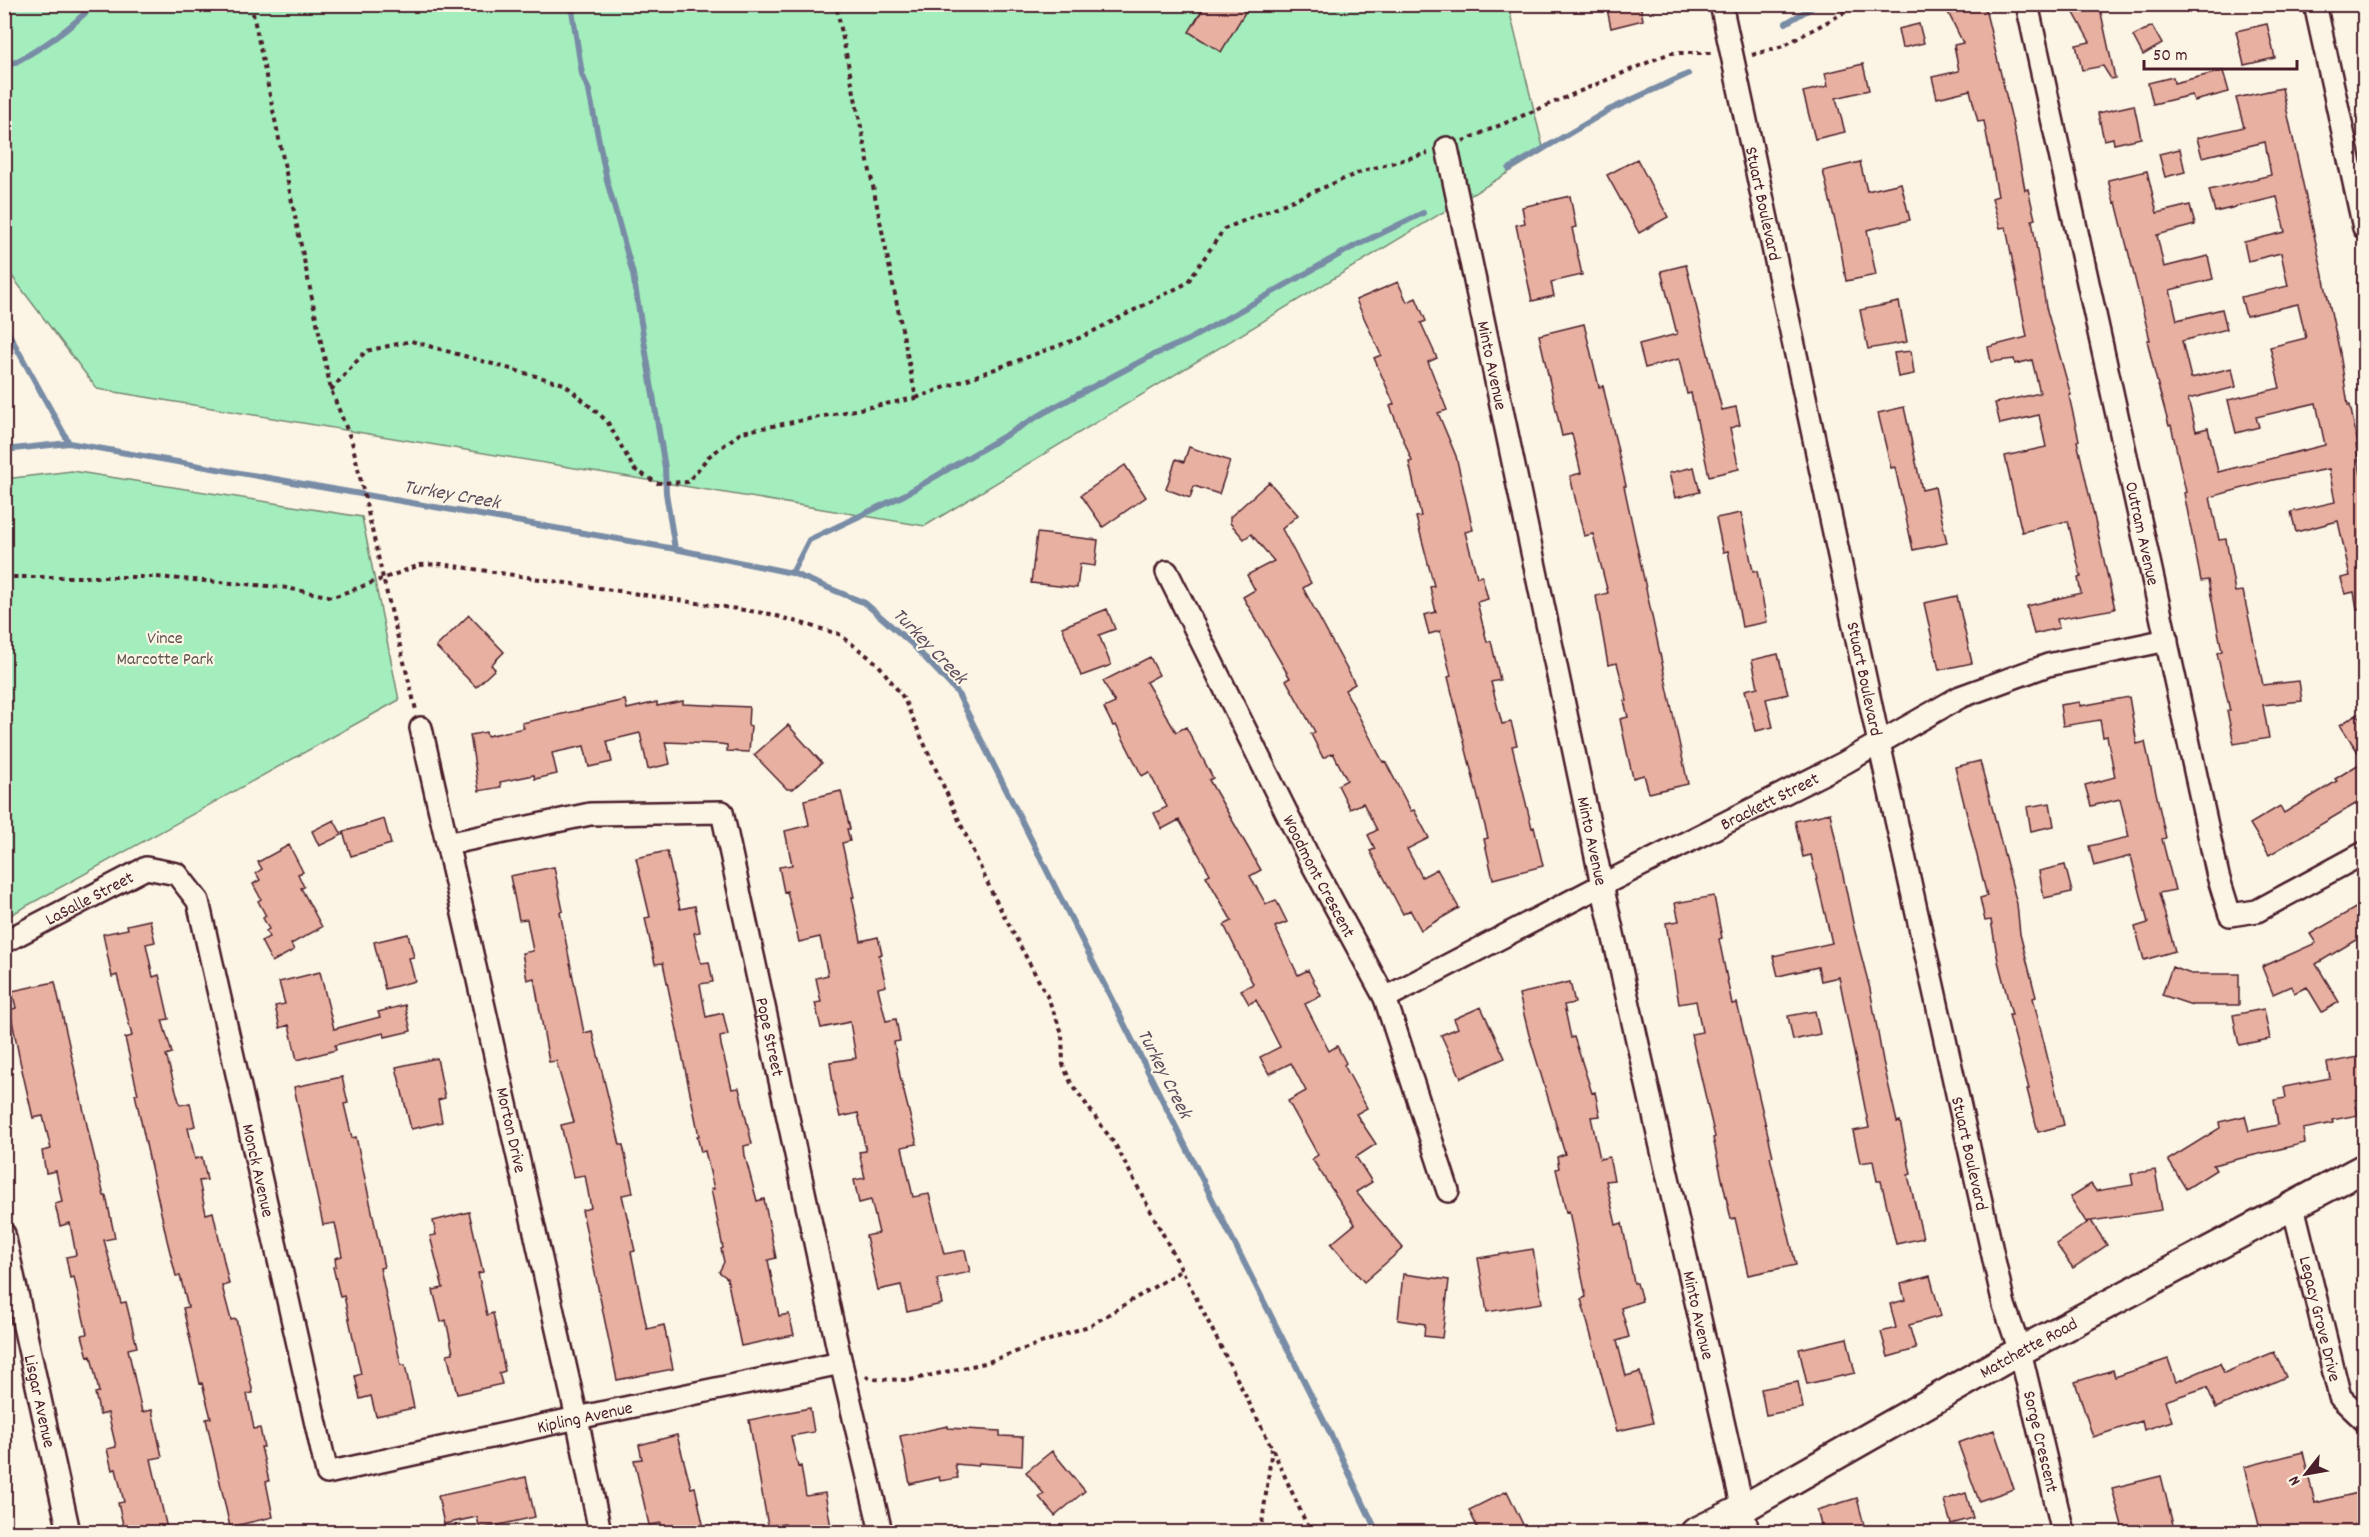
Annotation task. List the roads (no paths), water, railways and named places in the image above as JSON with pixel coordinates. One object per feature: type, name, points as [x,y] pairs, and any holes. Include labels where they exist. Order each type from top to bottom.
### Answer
[{"type":"street","name":"Stuart Boulevard","points":[[1721,4],[1879,742],[2004,1305],[2020,1350]]},
{"type":"street","name":"Outram Avenue","points":[[2027,4],[2218,876],[2230,915],[2258,911],[2364,853]]},
{"type":"street","points":[[2315,4],[2364,228]]},
{"type":"street","name":"Minto Avenue","points":[[1447,148],[1602,885],[1745,1521]]},
{"type":"street","name":"Woodmont Crescent","points":[[1167,572],[1309,858],[1385,998],[1448,1191]]},
{"type":"street","name":"Brackett Street","points":[[1385,998],[1844,763],[1960,697],[2048,665],[2167,640]]},
{"type":"street","name":"Morton Drive","points":[[421,728],[577,1418],[600,1533]]},
{"type":"street","name":"Pope Street","points":[[447,844],[590,814],[722,812],[841,1363],[881,1533]]},
{"type":"street","name":"LaSalle Street","points":[[4,942],[146,868],[177,874]]},
{"type":"street","name":"Monck Avenue","points":[[177,874],[198,901],[327,1473]]},
{"type":"street","name":"Matchette Road","points":[[1695,1533],[1745,1521],[2020,1350],[2364,1168]]},
{"type":"street","name":"Legacy Grove Drive","points":[[2293,1206],[2340,1397],[2364,1420]]},
{"type":"street","name":"Lisgar Avenue","points":[[4,1234],[69,1533]]},
{"type":"street","name":"Sorge Crescent","points":[[2020,1350],[2063,1533]]},
{"type":"street","name":"Kipling Avenue","points":[[327,1473],[841,1363]]},
{"type":"waterway","points":[[4,68],[52,40],[94,4]]},
{"type":"waterway","points":[[571,4],[582,74],[589,91],[607,181],[633,274],[665,468],[666,493],[675,549]]},
{"type":"waterway","points":[[1786,23],[1818,4]]},
{"type":"waterway","points":[[1509,169],[1609,110],[1688,74]]},
{"type":"waterway","points":[[792,573],[809,540],[904,495],[1047,411],[1153,355],[1188,340],[1351,248],[1423,213]]},
{"type":"waterway","points":[[4,325],[69,443]]},
{"type":"waterway","name":"Turkey Creek","points":[[4,450],[69,443],[675,549],[792,573],[865,603],[912,644],[957,692],[1330,1433],[1377,1532]]},
{"type":"park label","name":"Vince Marcotte Park","points":[[165,647]]}]
